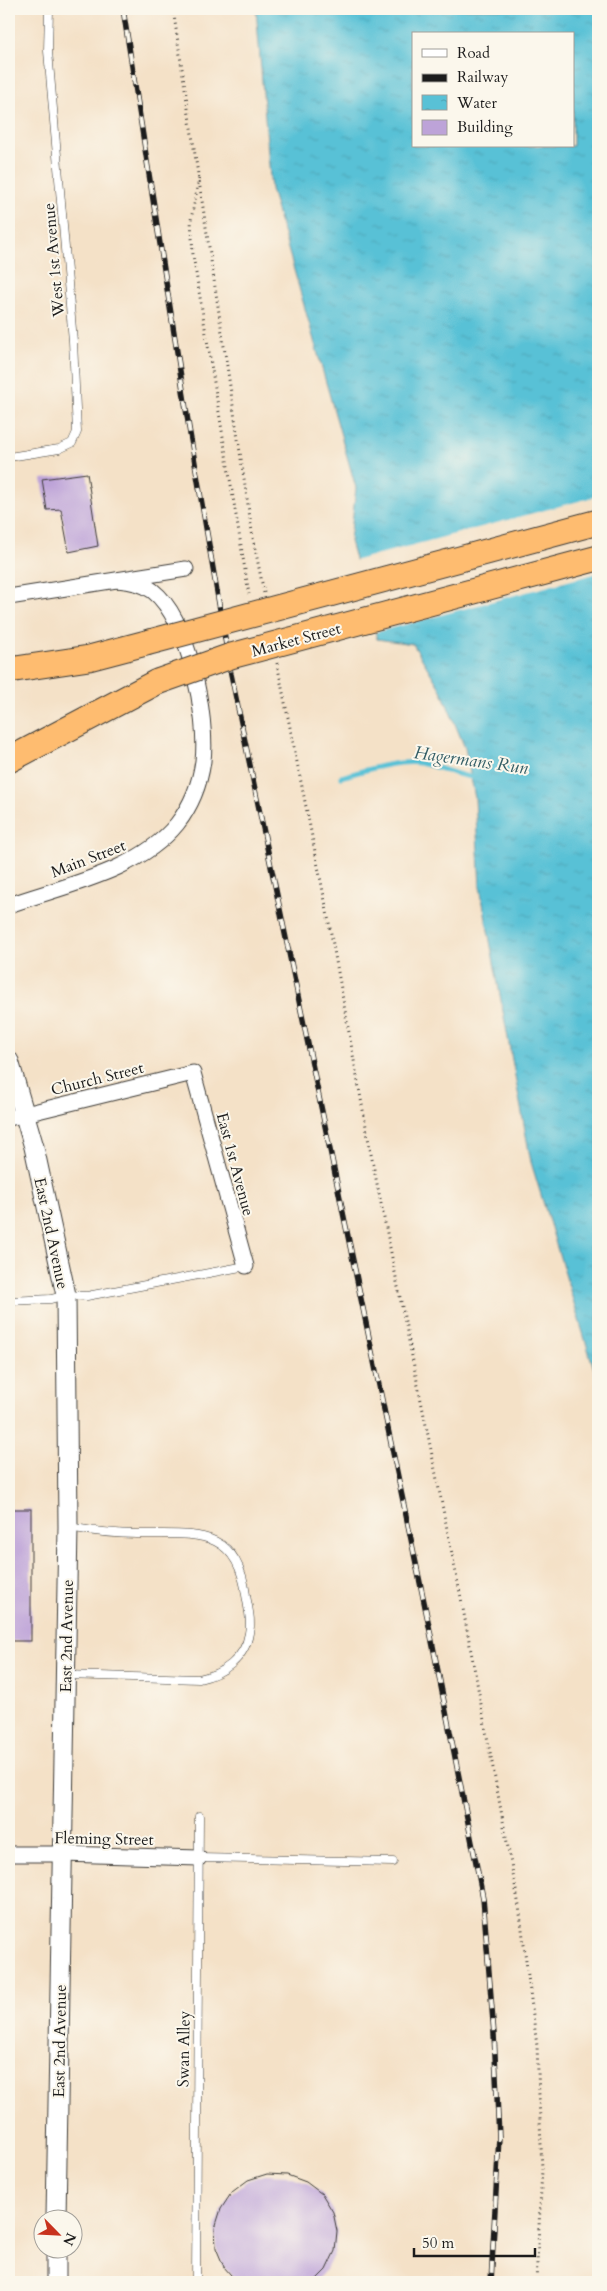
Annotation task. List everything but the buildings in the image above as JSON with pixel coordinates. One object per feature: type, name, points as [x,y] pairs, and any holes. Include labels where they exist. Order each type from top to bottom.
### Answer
[{"type":"highway","points":[[9,670],[89,658],[598,522]]},
{"type":"highway","name":"Market Street","points":[[9,760],[157,682],[231,656],[598,558]]},
{"type":"street","points":[[9,597],[186,569]]},
{"type":"street","name":"Main Street","points":[[9,905],[124,865],[159,843],[181,818],[196,788],[203,762],[202,718],[191,663],[176,620],[160,597],[152,590],[132,581],[118,580]]},
{"type":"street","name":"East 2nd Avenue","points":[[9,1061],[16,1116],[34,1147],[66,1295],[68,1528],[56,2208]]},
{"type":"street","name":"Church Street","points":[[16,1116],[193,1072]]},
{"type":"street","name":"East 1st Avenue","points":[[193,1072],[246,1266]]},
{"type":"street","name":"Fleming Street","points":[[9,1854],[199,1858]]},
{"type":"street","points":[[56,2258],[56,2282]]},
{"type":"lane","name":"West 1st Avenue","points":[[9,457],[59,449],[72,443],[77,432],[73,331],[48,51],[49,9]]},
{"type":"lane","points":[[9,1301],[51,1300],[66,1295],[87,1296],[246,1266]]},
{"type":"lane","points":[[65,1675],[199,1679],[209,1677],[228,1668],[234,1662],[245,1646],[250,1631],[243,1572],[236,1559],[212,1539],[195,1536],[120,1534],[68,1528]]},
{"type":"lane","name":"Swan Alley","points":[[196,2282],[199,1816]]},
{"type":"lane","points":[[199,1858],[393,1862]]},
{"type":"path","points":[[173,9],[264,595]]},
{"type":"path","points":[[199,175],[193,207],[191,233],[205,332],[249,594]]},
{"type":"path","points":[[277,662],[326,906],[370,1154],[465,1618],[519,1906],[537,2046],[542,2170],[536,2282]]},
{"type":"water","points":[[256,9],[598,9],[598,1382],[531,1162],[480,887],[475,798],[465,748],[441,690],[413,644],[377,639],[350,541],[356,488],[271,189]]},
{"type":"pier","points":[[598,496],[598,573],[373,633],[353,561]]},
{"type":"waterway","name":"Hagermans Run","points":[[341,777],[382,766],[415,763],[477,778]]},
{"type":"railway","points":[[123,9],[189,428],[231,674],[428,1621],[483,1898],[494,2034],[499,2137],[491,2282]]}]
